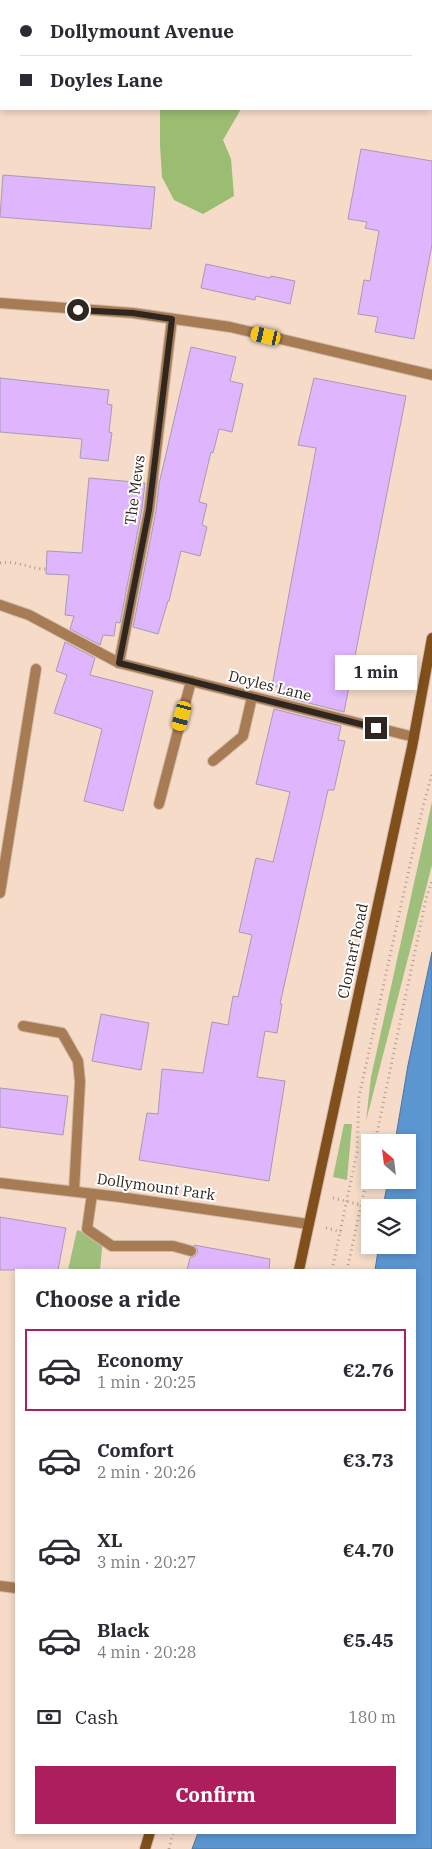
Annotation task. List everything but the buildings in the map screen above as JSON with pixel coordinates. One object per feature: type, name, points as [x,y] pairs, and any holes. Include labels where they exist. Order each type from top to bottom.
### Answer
[{"type":"main road","name":"Clontarf Road","points":[[299,1269],[414,737],[432,638]]},
{"type":"main road","points":[[145,1849],[149,1834]]},
{"type":"street","points":[[0,303],[133,313],[230,327],[432,375]]},
{"type":"street","name":"The Mews","points":[[119,663],[149,510],[172,319]]},
{"type":"street","name":"Doyles Lane","points":[[0,605],[28,615],[119,663],[414,737]]},
{"type":"street","points":[[0,893],[36,670]]},
{"type":"street","points":[[159,804],[191,682]]},
{"type":"street","points":[[212,761],[243,736],[252,697]]},
{"type":"street","points":[[23,1026],[62,1033],[78,1061],[80,1082],[74,1191]]},
{"type":"street","name":"Dollymount Park","points":[[0,1182],[308,1224]]},
{"type":"street","points":[[92,1194],[87,1229],[112,1246],[173,1246],[191,1251]]},
{"type":"street","points":[[0,1586],[15,1588]]},
{"type":"path","points":[[0,563],[8,561],[36,569],[46,569]]},
{"type":"path","points":[[332,1269],[357,1152],[359,1097],[422,810],[432,774]]},
{"type":"path","points":[[377,1134],[426,899],[432,881]]},
{"type":"path","points":[[315,1194],[361,1205],[347,1269]]},
{"type":"path","points":[[169,1849],[173,1834]]},
{"type":"green space","points":[[160,110],[240,110],[223,140],[231,159],[234,196],[203,214],[174,200],[162,177]]},
{"type":"green space","points":[[432,802],[432,865],[366,1121],[371,1077]]},
{"type":"green space","points":[[344,1124],[352,1124],[347,1180],[333,1177]]},
{"type":"green space","points":[[77,1230],[103,1238],[100,1269],[68,1269]]},
{"type":"water","points":[[432,952],[432,1849],[192,1849],[198,1834],[416,1834],[416,1269],[375,1269],[378,1254],[416,1254],[416,1199],[384,1199],[386,1189],[416,1189],[416,1134],[396,1134],[408,1065]]},
{"type":"route","points":[[78,310],[133,313],[172,319],[149,510],[119,663],[376,728]]}]
